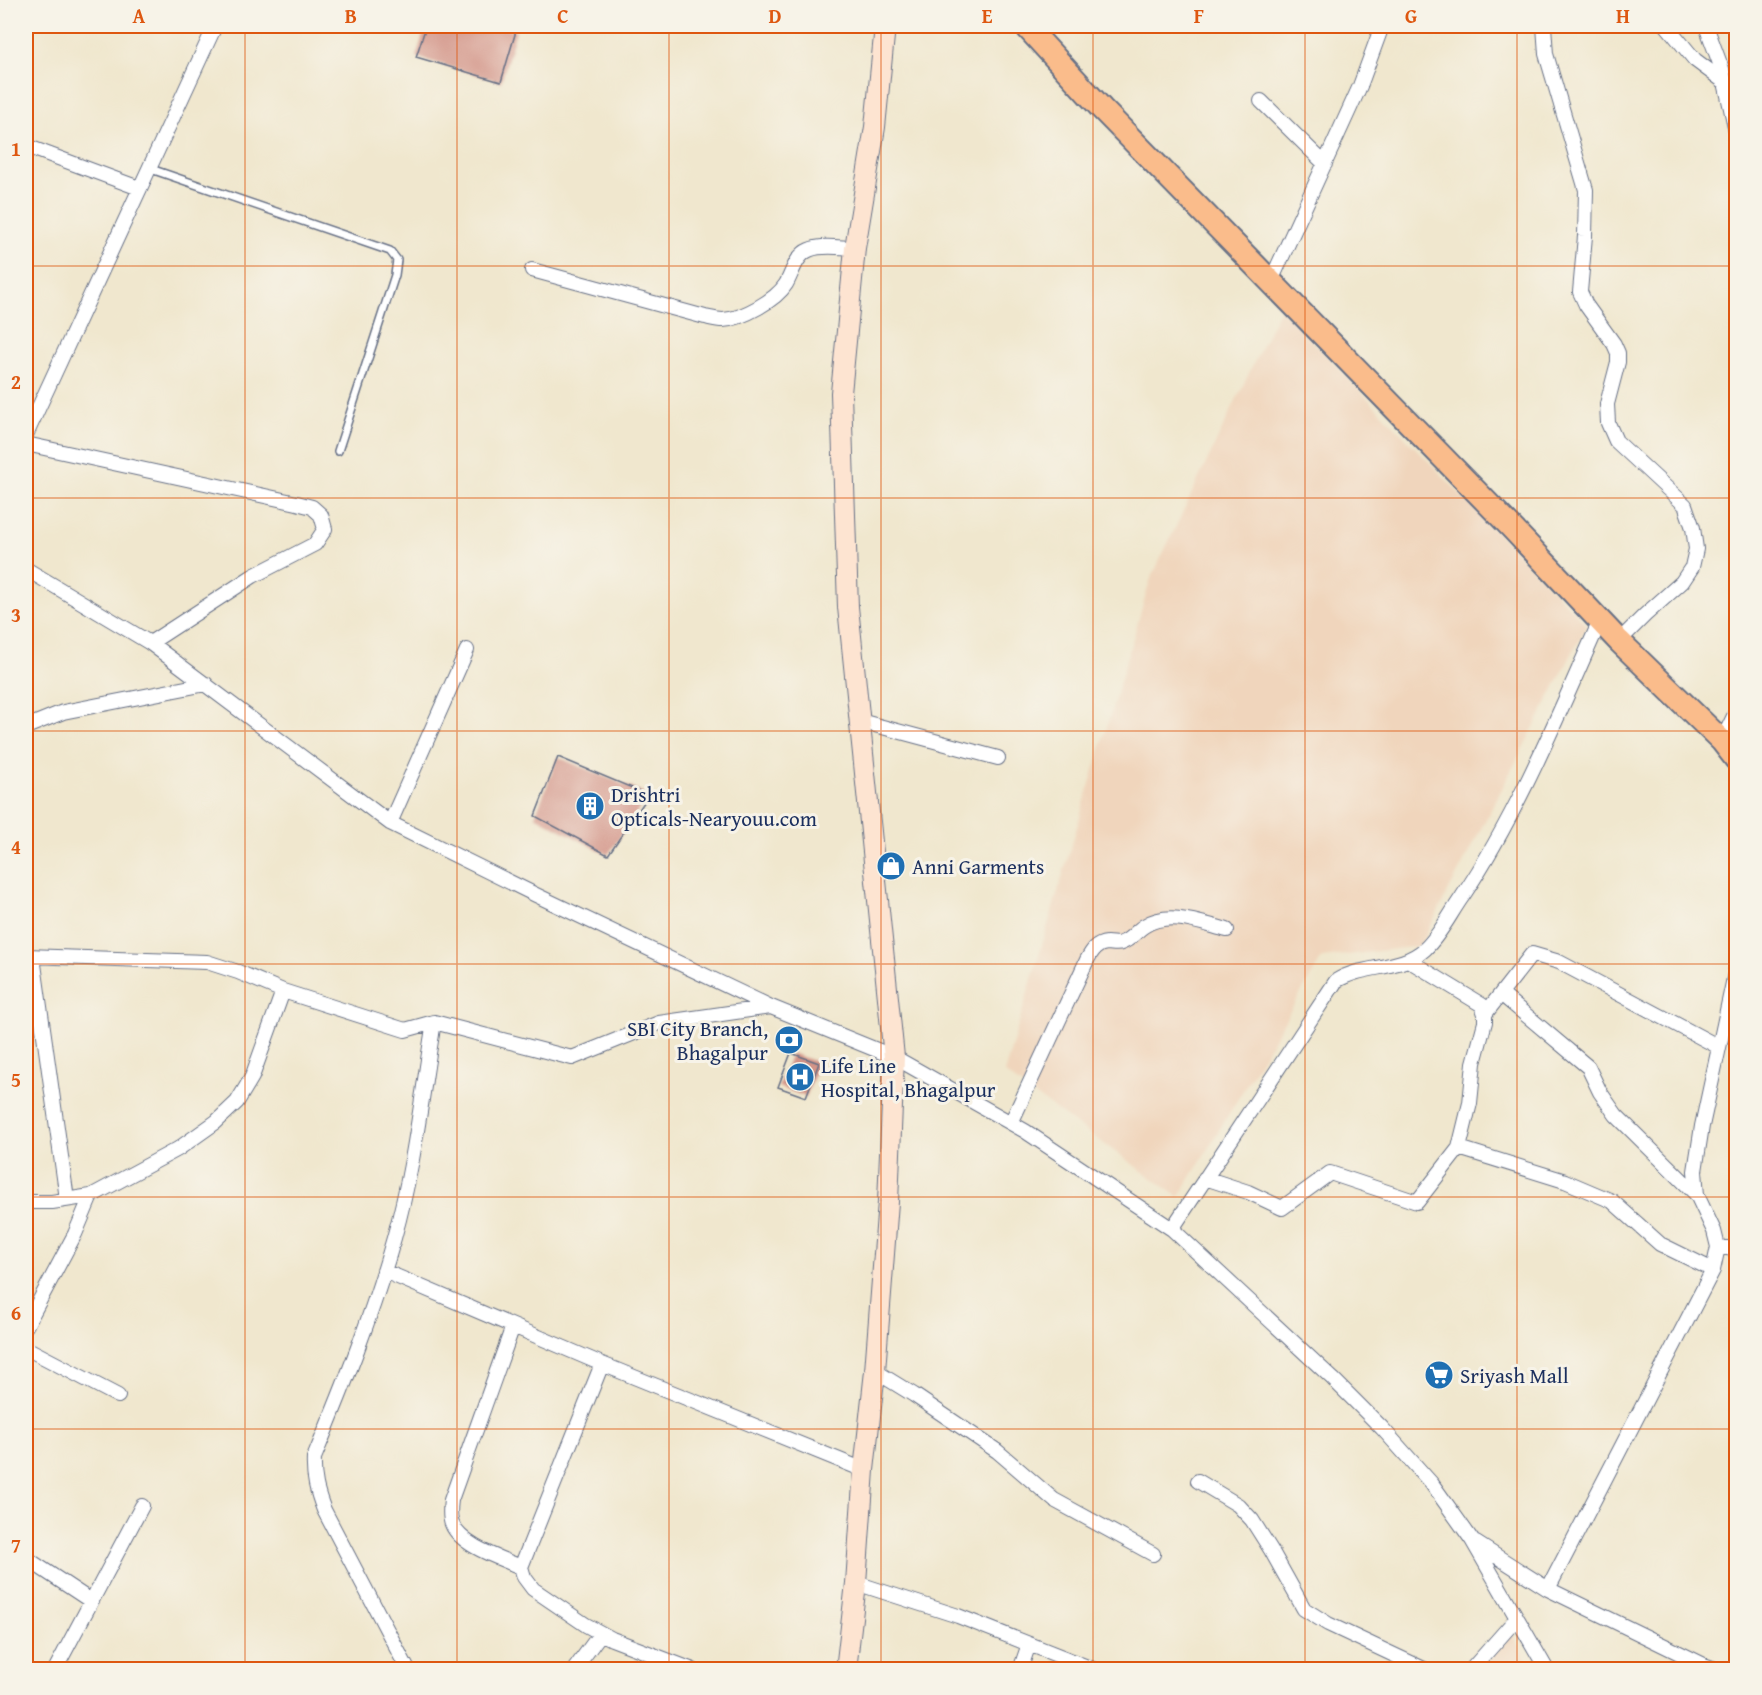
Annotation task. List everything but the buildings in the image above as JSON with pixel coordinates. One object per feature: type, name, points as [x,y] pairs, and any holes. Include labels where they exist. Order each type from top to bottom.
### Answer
[{"type":"main road","points":[[846,1670],[875,1371],[888,1202],[894,1057],[848,607],[841,393],[855,248],[875,127],[885,26]]},
{"type":"main road","points":[[1026,26],[1102,109],[1619,641],[1729,750]]},
{"type":"street","points":[[26,435],[215,26]]},
{"type":"street","points":[[1271,281],[1325,164],[1370,60],[1382,26]]},
{"type":"street","points":[[1544,26],[1546,54],[1586,190],[1580,292],[1586,305],[1614,344],[1617,353],[1618,362],[1607,404],[1608,423],[1616,441],[1685,505],[1693,528],[1696,549],[1692,567],[1682,582],[1619,641]]},
{"type":"street","points":[[1667,26],[1695,60],[1726,83]]},
{"type":"street","points":[[1706,26],[1722,69],[1737,131]]},
{"type":"street","points":[[1261,101],[1325,164]]},
{"type":"street","points":[[26,146],[139,188]]},
{"type":"street","points":[[532,270],[705,317],[724,320],[738,316],[775,297],[786,285],[802,255],[808,250],[826,247],[855,248]]},
{"type":"street","points":[[26,444],[297,503],[312,507],[321,515],[325,529],[315,544],[253,576],[150,643]]},
{"type":"street","points":[[26,569],[150,643],[390,823],[536,896],[771,1007],[894,1057],[1061,1154],[1172,1229],[1333,1379],[1382,1428],[1432,1484],[1472,1540],[1547,1670]]},
{"type":"street","points":[[1172,1229],[1336,981],[1347,974],[1408,960],[1424,949],[1438,933],[1476,876],[1504,828],[1600,621]]},
{"type":"street","points":[[390,823],[466,650]]},
{"type":"street","points":[[26,727],[63,712],[206,684]]},
{"type":"street","points":[[1729,750],[1737,712]]},
{"type":"street","points":[[860,721],[998,758]]},
{"type":"street","points":[[1011,1124],[1087,960],[1095,948],[1105,943],[1120,944],[1132,938],[1144,926],[1170,917],[1227,930]]},
{"type":"street","points":[[1205,1178],[1248,1192],[1282,1208],[1330,1173],[1417,1202],[1459,1148],[1470,1103],[1474,1063],[1485,1014],[1532,954],[1559,962],[1719,1047]]},
{"type":"street","points":[[67,1199],[29,957],[207,962],[283,991],[405,1030],[434,1022],[572,1058],[659,1023],[771,1007]]},
{"type":"street","points":[[1408,960],[1482,1005],[1485,1014]]},
{"type":"street","points":[[1697,1196],[1695,1171],[1702,1126],[1737,969]]},
{"type":"street","points":[[26,1202],[91,1196],[178,1149],[216,1122],[237,1102],[252,1077],[283,991]]},
{"type":"street","points":[[1501,993],[1588,1067],[1606,1103],[1697,1196],[1714,1231],[1718,1247],[1713,1270],[1548,1588]]},
{"type":"street","points":[[408,1670],[324,1510],[313,1472],[314,1458],[343,1387],[394,1237],[408,1176],[434,1022]]},
{"type":"street","points":[[1459,1148],[1565,1181],[1612,1201],[1646,1234],[1660,1244],[1713,1270]]},
{"type":"street","points":[[26,1326],[75,1234],[91,1196]]},
{"type":"street","points":[[1718,1247],[1737,1249]]},
{"type":"street","points":[[384,1271],[602,1364],[864,1470]]},
{"type":"street","points":[[513,1326],[451,1500],[450,1514],[453,1526],[474,1546],[520,1567],[532,1589],[586,1625],[612,1639],[693,1670]]},
{"type":"street","points":[[26,1348],[118,1396]]},
{"type":"street","points":[[520,1567],[602,1364]]},
{"type":"street","points":[[875,1371],[998,1451],[1054,1500],[1153,1554]]},
{"type":"street","points":[[1198,1481],[1238,1506],[1252,1520],[1304,1609],[1328,1624],[1426,1670]]},
{"type":"street","points":[[55,1670],[142,1506]]},
{"type":"street","points":[[1472,1540],[1548,1588],[1718,1670]]},
{"type":"street","points":[[26,1558],[91,1601]]},
{"type":"street","points":[[856,1583],[958,1616],[1095,1670]]},
{"type":"street","points":[[1471,1670],[1517,1618]]},
{"type":"street","points":[[574,1670],[601,1633]]},
{"type":"street","points":[[1020,1670],[1029,1644]]},
{"type":"lane","points":[[148,168],[390,251],[397,260],[395,275],[338,452]]},
{"type":"shaded area","points":[[1280,308],[1587,625],[1420,946],[1322,958],[1179,1197],[1004,1073],[1150,581]]},
{"type":"shaded area","points":[[1512,1634],[1531,1669],[1480,1670]]},
{"type":"place","name":"Drishtri Opticals-Nearyouu.com","points":[[590,806]]},
{"type":"place","name":"Anni Garments","points":[[891,866]]},
{"type":"place","name":"SBI City Branch, Bhagalpur","points":[[789,1040]]},
{"type":"place","name":"Life Line Hospital, Bhagalpur","points":[[800,1077]]},
{"type":"place","name":"Sriyash Mall","points":[[1439,1375]]}]
